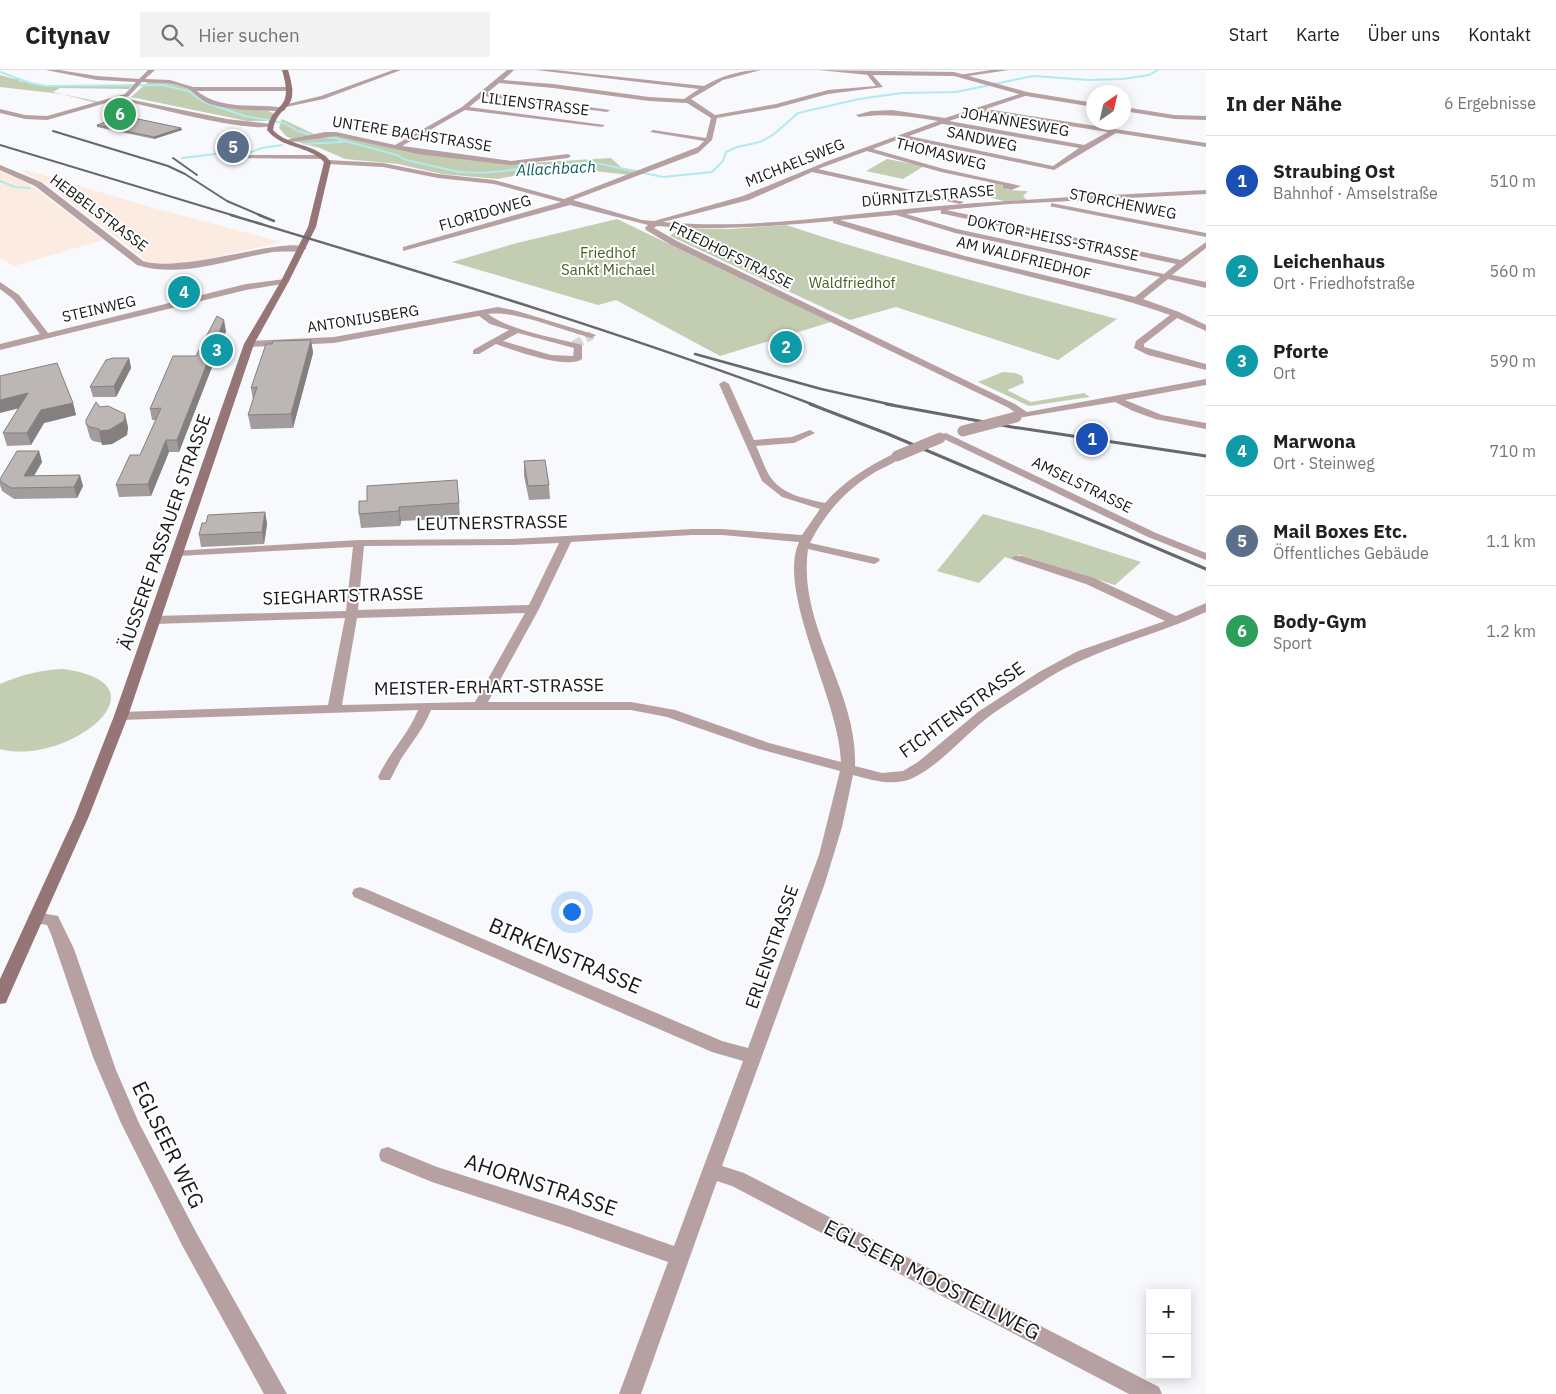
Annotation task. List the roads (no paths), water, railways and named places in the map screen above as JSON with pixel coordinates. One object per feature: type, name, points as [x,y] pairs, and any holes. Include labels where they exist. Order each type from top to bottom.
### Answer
[{"type":"main road","points":[[285,70],[290,89],[289,100],[270,124],[273,134],[284,141],[326,159]]},
{"type":"main road","name":"ÄUSSERE PASSAUER STRASSE","points":[[0,998],[82,816],[121,716],[249,344],[283,286],[315,219],[326,159]]},
{"type":"street","points":[[49,70],[138,85],[170,82],[193,89],[290,89]]},
{"type":"street","points":[[0,111],[36,119],[52,118],[114,100],[138,85],[152,70]]},
{"type":"street","points":[[193,89],[205,100],[214,103],[281,111],[398,70]]},
{"type":"street","points":[[396,147],[464,108],[511,70]]},
{"type":"street","points":[[538,70],[704,88]]},
{"type":"street","points":[[688,101],[689,96],[726,76],[758,70]]},
{"type":"street","points":[[821,70],[962,75],[1006,70]]},
{"type":"street","points":[[497,81],[553,86],[649,99],[688,101],[714,117],[788,103],[828,92],[880,87],[869,73]]},
{"type":"street","points":[[962,75],[1026,94],[1086,104]]},
{"type":"street","points":[[482,94],[607,110]]},
{"type":"street","name":"MICHAELSWEG","points":[[654,224],[674,216],[746,198],[811,170],[867,149],[977,109],[1026,94]]},
{"type":"street","points":[[114,100],[129,100],[245,124],[270,124]]},
{"type":"street","name":"LILIENSTRASSE","points":[[464,108],[602,125]]},
{"type":"street","points":[[977,109],[1206,145]]},
{"type":"street","points":[[1131,110],[1179,117],[1206,118]]},
{"type":"street","name":"MICHAELSWEG","points":[[859,115],[893,111],[943,121]]},
{"type":"street","points":[[653,132],[709,140],[713,131],[714,117]]},
{"type":"street","name":"JOHANNESWEG","points":[[943,121],[1085,146]]},
{"type":"street","points":[[1085,146],[1114,131]]},
{"type":"street","name":"UNTERE BACHSTRASSE","points":[[284,141],[315,135],[336,134],[418,152],[511,163],[567,157],[570,148]]},
{"type":"street","name":"SANDWEG","points":[[904,136],[1054,168],[1085,146]]},
{"type":"street","name":"FLORIDOWEG","points":[[406,249],[569,201],[691,154],[702,148],[709,140]]},
{"type":"street","name":"THOMASWEG","points":[[867,149],[943,171],[1008,184]]},
{"type":"street","name":"FRIEDHOFSTRASSE","points":[[246,158],[326,159],[383,165],[438,176],[494,182],[654,224]]},
{"type":"street","name":"HEBBELSTRASSE","points":[[0,167],[38,184],[140,263],[149,267],[174,268],[276,250],[302,248]]},
{"type":"street","points":[[811,170],[975,205]]},
{"type":"street","name":"DÜRNITZLSTRASSE","points":[[654,224],[726,227],[834,219],[975,205],[1206,192]]},
{"type":"street","name":"STORCHENWEG","points":[[1034,201],[1206,235]]},
{"type":"street","points":[[938,208],[946,212],[1037,233],[1183,264]]},
{"type":"street","name":"DOKTOR-HEISS-STRASSE","points":[[896,212],[955,231],[1206,285]]},
{"type":"street","name":"AM WALDFRIEDHOF","points":[[834,219],[870,232],[963,258],[1137,300],[1176,314],[1206,328]]},
{"type":"street","name":"FRIEDHOFSTRASSE","points":[[654,224],[649,228],[655,233],[1012,406],[1020,416]]},
{"type":"street","points":[[1137,300],[1204,247]]},
{"type":"street","points":[[0,285],[16,297],[46,336]]},
{"type":"street","name":"STEINWEG","points":[[0,348],[205,297],[283,286]]},
{"type":"street","name":"ANTONIUSBERG","points":[[249,344],[334,340],[504,310],[592,335]]},
{"type":"street","points":[[481,313],[493,322],[579,347],[577,359],[550,358],[496,342]]},
{"type":"street","points":[[1176,314],[1139,343],[1139,348],[1151,353],[1206,367]]},
{"type":"street","points":[[476,352],[517,330]]},
{"type":"street","points":[[943,437],[1020,416],[1206,382]]},
{"type":"street","points":[[724,384],[766,479],[772,487],[799,500],[826,507]]},
{"type":"street","points":[[1115,398],[1126,405],[1150,414],[1206,426]]},
{"type":"street","points":[[751,443],[794,440],[810,433]]},
{"type":"street","name":"ERLENSTRASSE","points":[[630,1394],[754,1057],[832,834],[847,769],[845,737],[832,685],[813,634],[800,574],[800,560],[804,542],[826,507],[847,485],[897,456],[943,437]]},
{"type":"street","name":"AMSELSTRASSE","points":[[943,437],[1152,535],[1206,557]]},
{"type":"street","name":"LEUTNERSTRASSE","points":[[178,553],[359,543],[512,542],[722,532],[804,542],[874,560]]},
{"type":"street","points":[[480,705],[533,609],[567,539]]},
{"type":"street","points":[[334,709],[352,614],[359,543]]},
{"type":"street","points":[[1018,558],[1090,581],[1176,621]]},
{"type":"street","name":"FICHTENSTRASSE","points":[[847,769],[882,778],[906,774],[943,750],[984,715],[1044,675],[1083,654],[1176,621],[1206,607]]},
{"type":"street","name":"SIEGHARTSTRASSE","points":[[155,620],[533,609]]},
{"type":"street","name":"MEISTER-ERHART-STRASSE","points":[[121,716],[426,706],[614,704],[648,708],[694,720],[764,746],[847,769]]},
{"type":"street","points":[[385,777],[389,765],[419,725],[426,706]]},
{"type":"street","name":"BIRKENSTRASSE","points":[[360,892],[718,1047],[754,1057]]},
{"type":"street","name":"EGLSEER WEG","points":[[36,918],[52,920],[62,937],[98,1050],[112,1084],[168,1199],[276,1394]]},
{"type":"street","name":"AHORNSTRASSE","points":[[388,1155],[432,1174],[569,1218],[680,1257]]},
{"type":"street","name":"EGLSEER MOOSTEILWEG","points":[[711,1171],[737,1179],[1152,1394]]},
{"type":"waterway","name":"Allachbach","points":[[0,72],[30,83],[46,86],[163,85],[188,91],[204,102],[245,116],[284,123],[298,131],[315,136],[334,138],[397,155],[406,160],[459,172],[482,173],[591,162],[663,177],[712,172],[723,161],[726,152],[737,147],[760,142],[773,135],[798,113],[859,99],[902,93],[956,92],[1033,76],[1088,80],[1123,79],[1149,75],[1158,70]]},
{"type":"waterway","points":[[304,144],[342,142]]},
{"type":"waterway","points":[[182,158],[216,154],[246,154],[262,148],[282,145]]},
{"type":"waterway","points":[[0,181],[15,187],[30,188]]},
{"type":"tunnel","points":[[574,345],[592,335]]},
{"type":"railway","points":[[53,131],[168,166],[185,174],[227,201],[262,216]]},
{"type":"railway","points":[[0,145],[235,216]]},
{"type":"railway","points":[[173,158],[197,175]]},
{"type":"railway","points":[[231,215],[597,328],[814,405]]},
{"type":"railway","points":[[259,215],[274,221]]},
{"type":"railway","points":[[695,354],[821,389],[893,405]]},
{"type":"railway","points":[[810,404],[888,434],[1206,569]]},
{"type":"railway","points":[[886,404],[1012,427],[1206,456]]},
{"type":"place","name":"Body-Gym","points":[[120,114]]},
{"type":"place","name":"Mail Boxes Etc.","points":[[233,147]]},
{"type":"place","name":"Marwona","points":[[184,292]]},
{"type":"place","name":"Leichenhaus","points":[[786,347]]},
{"type":"place","name":"Pforte","points":[[217,350]]},
{"type":"place","name":"Straubing Ost","points":[[1092,439]]},
{"type":"park label","name":"Friedhof Sankt Michael","points":[[608,262]]},
{"type":"park label","name":"Waldfriedhof","points":[[852,283]]}]
